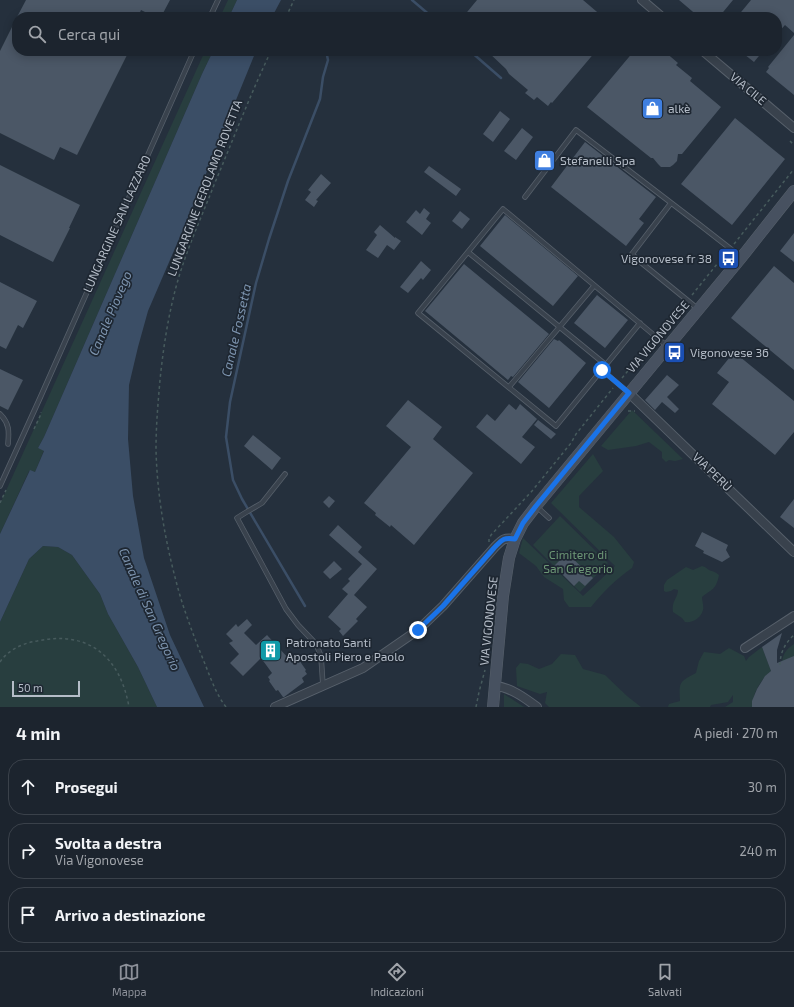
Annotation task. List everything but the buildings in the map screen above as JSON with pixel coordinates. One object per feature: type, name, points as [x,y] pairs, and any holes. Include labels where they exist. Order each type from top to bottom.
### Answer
[{"type":"main road","name":"VIA VIGONOVESE","points":[[493,707],[506,575],[509,558],[515,539],[523,523],[741,258],[794,191]]},
{"type":"street","points":[[642,0],[656,12]]},
{"type":"street","name":"VIA CILE","points":[[709,56],[794,128]]},
{"type":"street","name":"VIA PERÙ","points":[[629,393],[794,552]]},
{"type":"street","name":"VIA VIGONOVESE","points":[[275,707],[363,668],[418,630],[443,606],[494,548],[503,540],[508,538],[515,539]]},
{"type":"street","points":[[745,648],[794,616]]},
{"type":"street","points":[[495,686],[503,687],[512,691],[537,707]]},
{"type":"lane","points":[[212,12],[218,0]]},
{"type":"lane","name":"LUNGARGINE SAN LAZZARO","points":[[0,486],[192,56]]},
{"type":"lane","points":[[525,197],[576,130],[741,258]]},
{"type":"lane","points":[[671,203],[632,254],[698,309]]},
{"type":"lane","points":[[640,323],[556,426],[418,313],[503,209],[668,346]]},
{"type":"lane","points":[[468,252],[606,365]]},
{"type":"lane","points":[[509,387],[594,286]]},
{"type":"lane","points":[[602,370],[629,393]]},
{"type":"lane","points":[[0,414],[7,424],[9,432],[8,444]]},
{"type":"lane","points":[[285,474],[262,503],[237,518],[286,609],[298,625],[316,644],[321,656],[323,686]]},
{"type":"lane","points":[[536,506],[549,518]]},
{"type":"path","points":[[288,12],[294,0]]},
{"type":"path","name":"LUNGARGINE GEROLAMO ROVETTA","points":[[226,707],[215,691],[191,629],[178,588],[166,540],[160,496],[156,442],[158,403],[162,355],[168,320],[180,273],[246,106],[268,56]]},
{"type":"path","points":[[790,141],[794,143]]},
{"type":"path","points":[[733,244],[794,170]]},
{"type":"path","points":[[690,297],[727,252]]},
{"type":"path","points":[[660,333],[685,304]]},
{"type":"path","points":[[621,379],[649,345]]},
{"type":"path","points":[[491,545],[489,542],[491,535],[532,491],[613,388]]},
{"type":"path","points":[[780,665],[780,658],[783,649],[788,640],[794,635]]},
{"type":"path","points":[[0,662],[9,652],[19,646],[31,642],[61,638],[69,638],[79,641],[95,648],[111,663],[118,673],[124,687],[128,707]]},
{"type":"green space","points":[[228,0],[237,0],[231,12],[222,12]]},
{"type":"green space","points":[[203,56],[211,56],[38,448],[44,450],[35,472],[29,471],[0,534],[0,504]]},
{"type":"green space","points":[[632,410],[683,459],[675,461],[669,460],[666,462],[662,458],[662,452],[649,442],[636,446],[608,450],[601,446]]},
{"type":"green space","points":[[593,454],[603,471],[579,496],[579,507],[614,537],[634,562],[632,568],[610,586],[591,607],[569,607],[564,600],[563,589],[544,577],[536,566],[519,553],[523,538],[583,596],[615,566],[551,503]]},
{"type":"green space","name":"Cimitero di San Gregorio","points":[[560,516],[608,563],[580,592],[533,545]]},
{"type":"green space","points":[[43,546],[58,547],[72,555],[100,594],[108,614],[138,667],[157,707],[0,707],[0,622],[29,559]]},
{"type":"green space","points":[[702,566],[719,575],[718,580],[713,589],[702,597],[703,608],[699,618],[694,621],[685,622],[673,612],[673,605],[678,590],[674,589],[666,592],[664,591],[664,585],[667,580],[686,567],[693,570]]},
{"type":"green space","points":[[794,644],[794,658],[782,664],[785,652]]},
{"type":"green space","points":[[762,647],[771,671],[758,687],[752,707],[725,707],[733,702],[733,695],[728,702],[711,705],[710,707],[668,707],[669,704],[680,701],[681,683],[686,678],[696,673],[699,661],[704,652],[720,654],[729,648],[744,656],[746,661]]},
{"type":"green space","points":[[561,654],[575,655],[583,669],[605,675],[641,707],[549,707],[545,703],[547,692],[540,694],[517,686],[516,668],[520,663],[528,664],[539,669],[552,664]]},
{"type":"green space","points":[[504,694],[524,707],[504,707]]},
{"type":"water","points":[[237,0],[281,0],[275,12],[231,12]]},
{"type":"water","points":[[211,56],[254,56],[148,311],[129,385],[128,439],[133,496],[144,558],[170,635],[204,707],[157,707],[138,667],[108,614],[100,594],[72,555],[58,547],[43,546],[29,559],[0,622],[0,534],[30,470],[35,472],[44,451],[38,448]]},
{"type":"waterway","points":[[412,0],[426,12]]},
{"type":"waterway","name":"Canale Fossetta","points":[[305,606],[242,499],[233,480],[226,437],[230,402],[256,283],[288,181],[320,99],[323,77],[328,60],[327,56]]},
{"type":"waterway","points":[[476,56],[501,78]]},
{"type":"place","name":"alkè","points":[[652,109]]},
{"type":"place","name":"Stefanelli Spa","points":[[545,161]]},
{"type":"place","name":"Vigonovese fr 38","points":[[728,259]]},
{"type":"place","name":"Vigonovese 36","points":[[674,353]]},
{"type":"place","name":"Patronato Santi Apostoli Piero e Paolo","points":[[271,650]]},
{"type":"route","points":[[418,630],[443,606],[494,548],[503,540],[508,538],[515,539],[523,523],[536,506],[629,393],[602,370]]},
{"type":"water label","name":"Canale Piovego","points":[[110,313]]},
{"type":"water label","name":"Canale di San Gregorio","points":[[150,609]]}]
